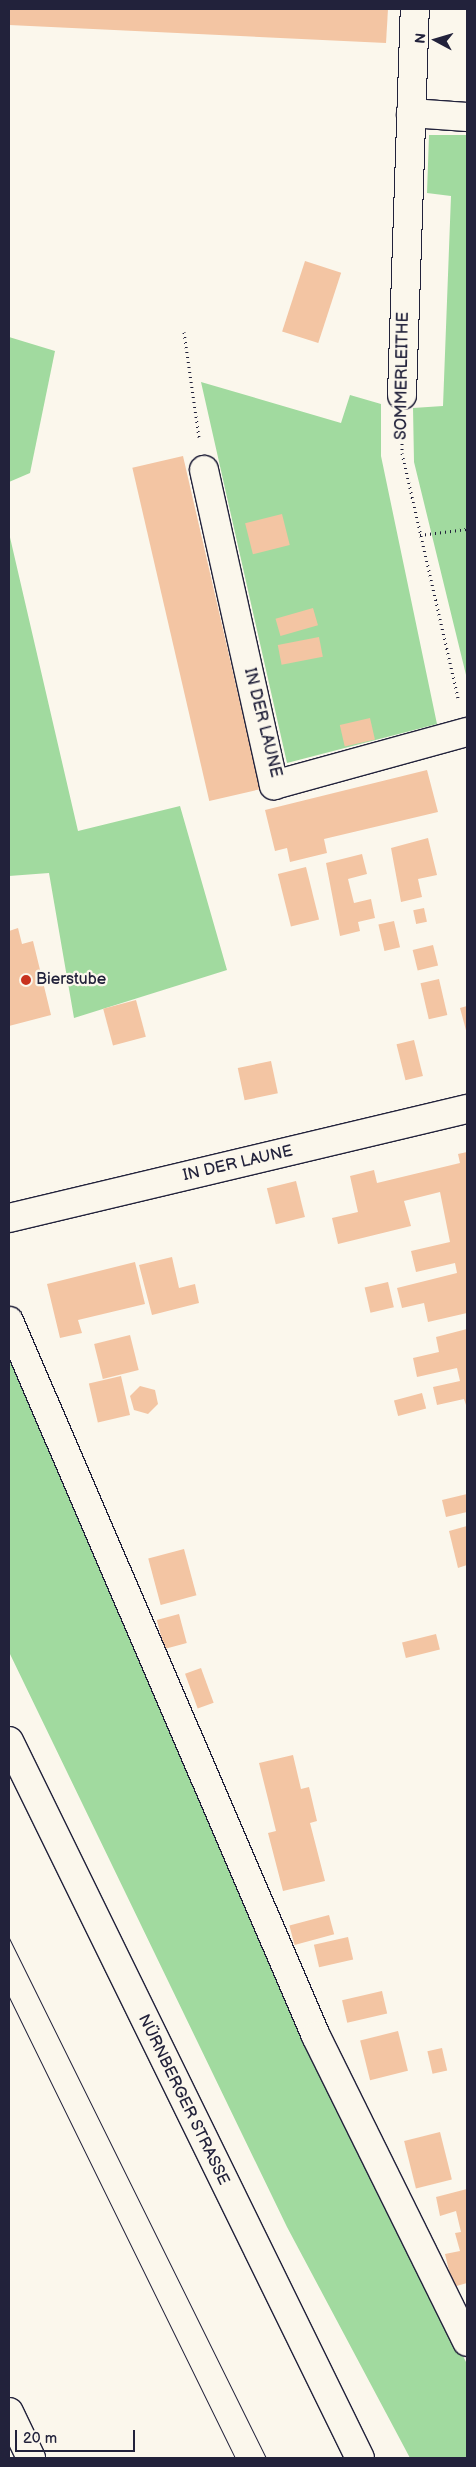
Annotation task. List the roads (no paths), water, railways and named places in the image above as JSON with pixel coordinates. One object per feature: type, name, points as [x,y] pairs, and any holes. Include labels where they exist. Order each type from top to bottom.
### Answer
[{"type":"street","name":"SOMMERLEITHE","points":[[402,395],[415,9]]},
{"type":"street","points":[[411,113],[467,117]]},
{"type":"street","name":"IN DER LAUNE","points":[[204,470],[274,785],[467,733]]},
{"type":"street","name":"IN DER LAUNE","points":[[9,1218],[467,1109]]},
{"type":"street","points":[[9,1321],[312,2027],[467,2342]]},
{"type":"street","name":"NÜRNBERGER STRASSE","points":[[9,1741],[360,2458]]},
{"type":"street","points":[[9,2412],[31,2458]]},
{"type":"tram line","points":[[9,1938],[266,2458]]},
{"type":"tram line","points":[[9,1997],[235,2458]]},
{"type":"place","name":"Bierstube","points":[[26,980]]}]
